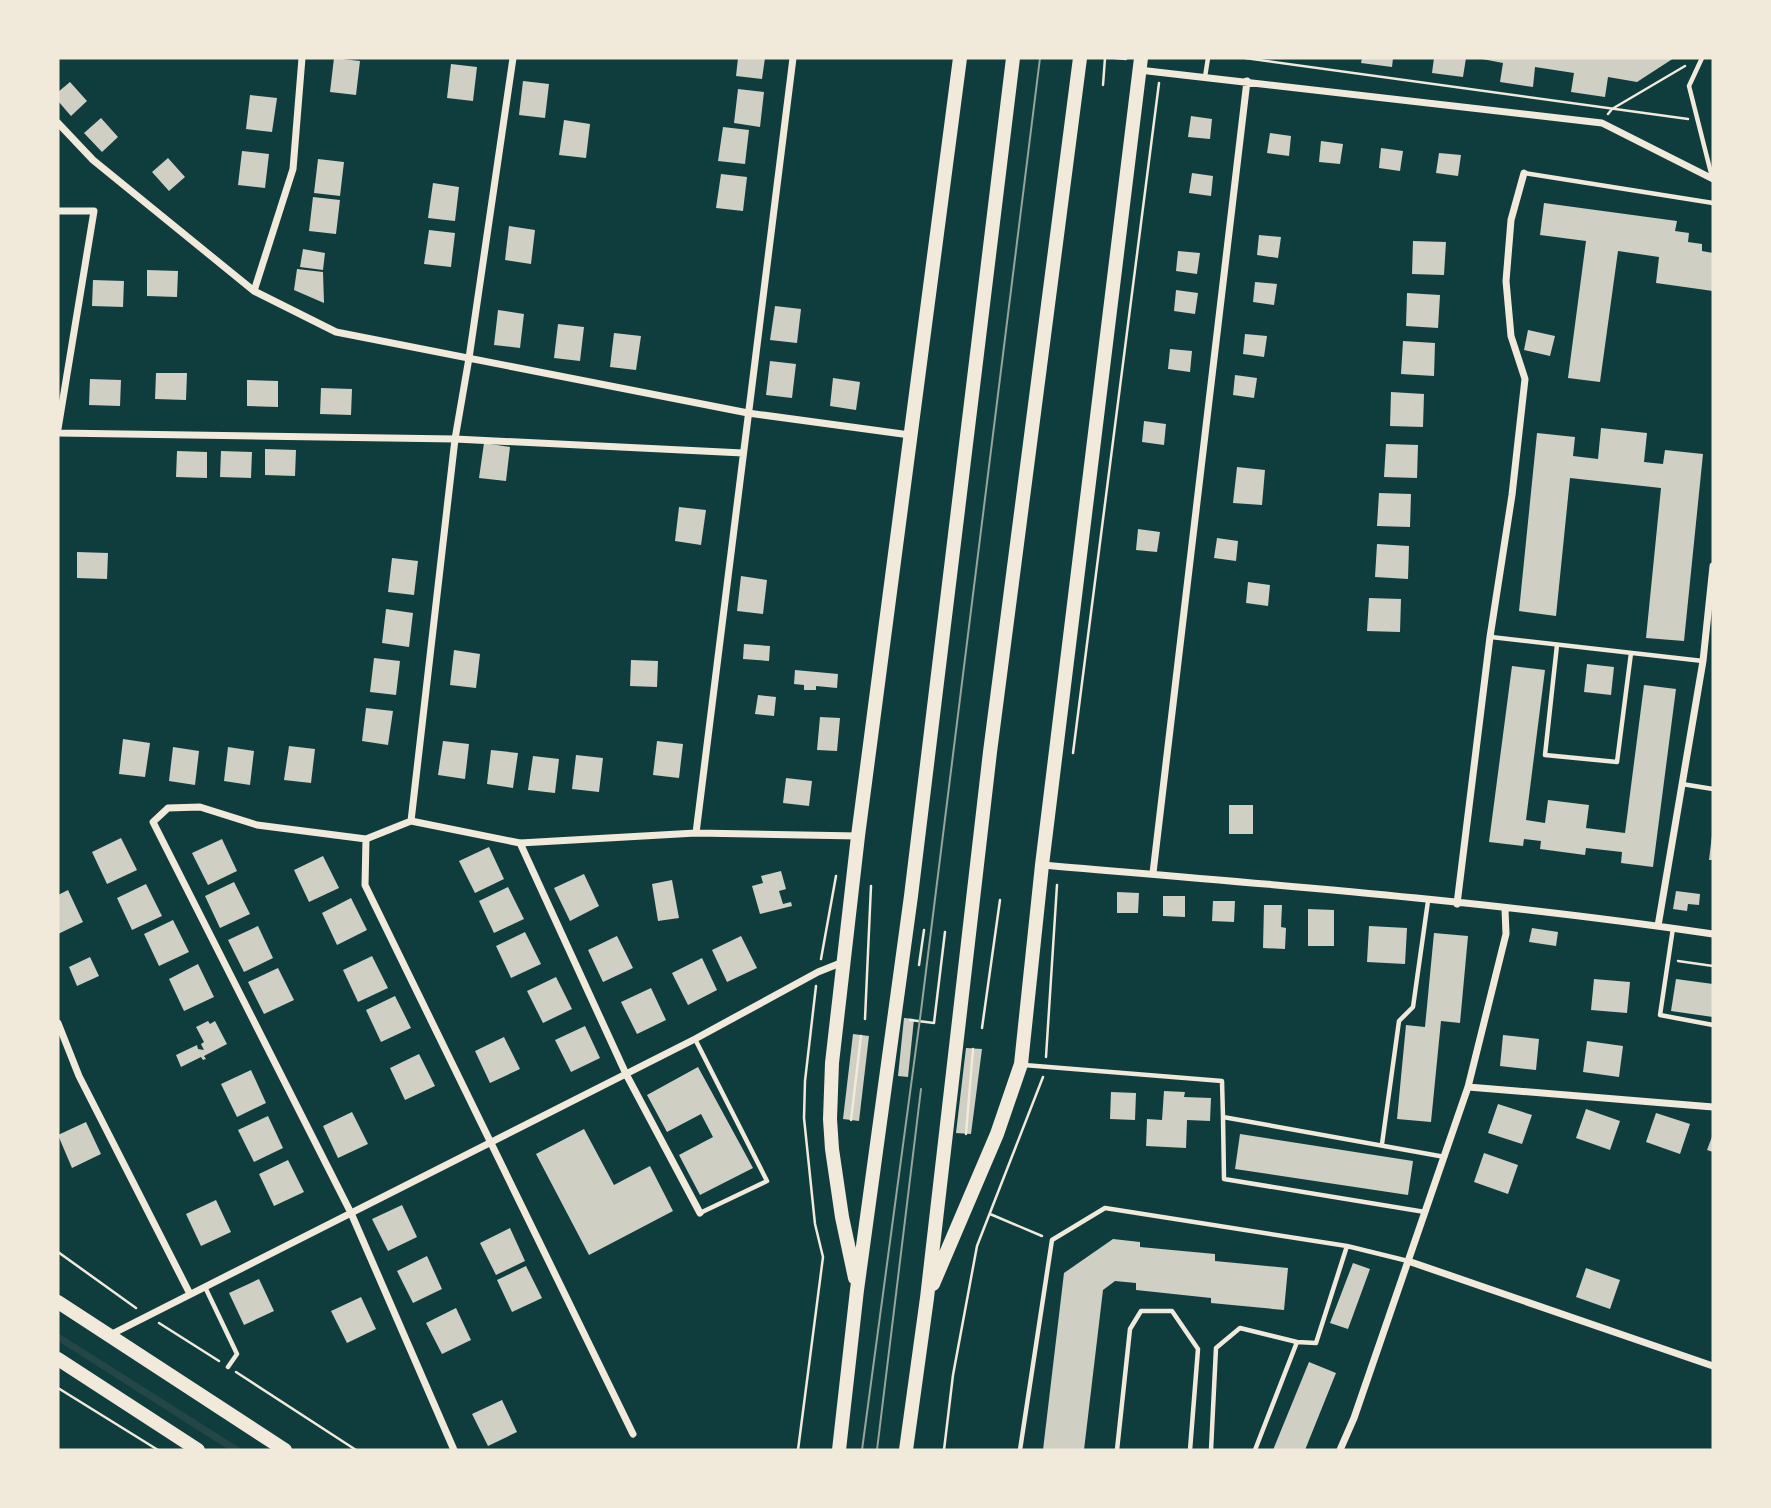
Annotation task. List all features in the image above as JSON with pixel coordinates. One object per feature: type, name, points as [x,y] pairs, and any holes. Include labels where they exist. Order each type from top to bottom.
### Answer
[{"type":"main road","points":[[857,1290],[842,1217],[830,1119],[832,1063],[858,836],[960,58]]},
{"type":"main road","points":[[839,1450],[857,1290],[911,896],[1013,58]]},
{"type":"main road","points":[[906,1450],[927,1298],[990,752],[1080,58]]},
{"type":"main road","points":[[927,1298],[997,1134],[1021,1065],[1042,865],[1140,64]]},
{"type":"main road","points":[[58,1302],[285,1450]]},
{"type":"main road","points":[[59,1362],[198,1450]]},
{"type":"street","points":[[254,291],[293,169],[302,58]]},
{"type":"street","points":[[411,821],[455,439],[513,58]]},
{"type":"street","points":[[696,833],[793,58]]},
{"type":"street","points":[[1140,64],[1205,76],[1602,123],[1713,178]]},
{"type":"street","points":[[1153,873],[1247,81]]},
{"type":"street","points":[[58,123],[93,160],[254,291],[336,332],[748,413],[910,435]]},
{"type":"street","points":[[1457,904],[1525,379],[1511,336],[1506,281],[1511,220],[1524,173]]},
{"type":"street","points":[[58,211],[94,212],[58,431],[455,439],[743,453]]},
{"type":"street","points":[[1658,926],[1703,662],[1713,566]]},
{"type":"street","points":[[454,1450],[351,1213],[152,822],[168,808],[200,807],[257,825],[366,839],[411,821],[520,843],[696,833],[858,836]]},
{"type":"street","points":[[366,839],[365,885],[633,1434]]},
{"type":"street","points":[[520,843],[626,1074],[701,1213]]},
{"type":"street","points":[[1042,865],[1153,873],[1428,901],[1713,934]]},
{"type":"street","points":[[1340,1450],[1354,1418],[1468,1087],[1506,934],[1505,909]]},
{"type":"street","points":[[109,1335],[695,1039],[817,972],[843,962]]},
{"type":"street","points":[[58,1023],[79,1076],[190,1294]]},
{"type":"street","points":[[1468,1087],[1713,1107]]},
{"type":"street","points":[[1408,1261],[1713,1366]]},
{"type":"lane","points":[[1205,76],[1208,58]]},
{"type":"lane","points":[[1702,58],[1689,86],[1713,178]]},
{"type":"lane","points":[[1524,173],[1713,203]]},
{"type":"lane","points":[[1490,637],[1703,662]]},
{"type":"lane","points":[[1557,645],[1545,755],[1617,762],[1631,653]]},
{"type":"lane","points":[[1682,785],[1713,789]]},
{"type":"lane","points":[[1382,1144],[1399,1021],[1413,1007],[1428,901]]},
{"type":"lane","points":[[1673,928],[1660,1015],[1713,1025]]},
{"type":"lane","points":[[695,1039],[767,1181],[701,1213]]},
{"type":"lane","points":[[1021,1065],[1223,1081],[1224,1179],[1426,1212]]},
{"type":"lane","points":[[1223,1117],[1446,1157]]},
{"type":"lane","points":[[1020,1450],[1052,1240],[1105,1208],[1347,1246],[1408,1261]]},
{"type":"lane","points":[[1210,1450],[1216,1348],[1240,1328],[1297,1342],[1315,1343],[1347,1246]]},
{"type":"lane","points":[[205,1287],[237,1354],[228,1367]]},
{"type":"lane","points":[[1117,1450],[1130,1329],[1141,1311],[1172,1311],[1198,1349],[1190,1450]]},
{"type":"lane","points":[[1255,1450],[1297,1342]]},
{"type":"path","points":[[1103,85],[1105,58]]},
{"type":"path","points":[[1245,58],[1698,120]]},
{"type":"path","points":[[1602,123],[1612,109],[1688,64]]},
{"type":"path","points":[[865,1019],[871,886]]},
{"type":"path","points":[[982,1028],[1000,900]]},
{"type":"path","points":[[918,969],[924,930]]},
{"type":"path","points":[[910,1020],[934,1023],[945,932]]},
{"type":"path","points":[[1668,959],[1713,966]]},
{"type":"path","points":[[851,1120],[861,1036]]},
{"type":"path","points":[[966,1134],[973,1049]]},
{"type":"path","points":[[990,1214],[1052,1240]]},
{"type":"path","points":[[58,1252],[147,1316],[356,1450]]},
{"type":"path","points":[[58,1388],[158,1450]]},
{"type":"shaded area","points":[[58,1333],[243,1450],[229,1450],[58,1341]]},
{"type":"building","points":[[334,58],[360,61],[356,95],[330,92]]},
{"type":"building","points":[[738,58],[765,58],[762,79],[736,76]]},
{"type":"building","points":[[1362,58],[1393,58],[1392,67],[1361,63]]},
{"type":"building","points":[[1434,58],[1466,58],[1463,77],[1432,73]]},
{"type":"building","points":[[1477,58],[1674,58],[1637,82],[1608,77],[1605,97],[1571,92],[1574,73],[1535,67],[1533,87],[1500,82],[1503,63]]},
{"type":"building","points":[[451,64],[477,67],[473,101],[447,98]]},
{"type":"building","points":[[523,81],[549,84],[545,118],[519,115]]},
{"type":"building","points":[[70,82],[87,101],[71,116],[58,101],[58,92]]},
{"type":"building","points":[[738,89],[764,92],[760,127],[734,123]]},
{"type":"building","points":[[250,95],[277,98],[272,132],[246,129]]},
{"type":"building","points":[[1191,116],[1212,119],[1210,139],[1188,137]]},
{"type":"building","points":[[101,118],[118,137],[102,152],[84,133]]},
{"type":"building","points":[[564,120],[590,124],[586,158],[559,155]]},
{"type":"building","points":[[723,127],[749,130],[745,164],[718,161]]},
{"type":"building","points":[[1270,133],[1291,136],[1289,156],[1267,153]]},
{"type":"building","points":[[1321,141],[1343,144],[1340,164],[1319,162]]},
{"type":"building","points":[[1381,148],[1403,151],[1400,171],[1379,168]]},
{"type":"building","points":[[242,151],[269,154],[265,188],[238,185]]},
{"type":"building","points":[[1439,153],[1461,155],[1458,176],[1436,173]]},
{"type":"building","points":[[168,158],[185,177],[169,191],[152,172]]},
{"type":"building","points":[[318,159],[344,162],[340,196],[314,193]]},
{"type":"building","points":[[1192,173],[1213,176],[1211,196],[1189,193]]},
{"type":"building","points":[[721,174],[747,177],[743,211],[716,208]]},
{"type":"building","points":[[433,183],[459,187],[455,221],[428,218]]},
{"type":"building","points":[[313,197],[340,200],[336,234],[309,231]]},
{"type":"building","points":[[1544,203],[1677,221],[1675,231],[1689,233],[1688,242],[1702,244],[1702,251],[1713,253],[1713,291],[1656,283],[1659,257],[1618,251],[1600,382],[1568,378],[1586,241],[1540,235]]},
{"type":"building","points":[[509,226],[535,230],[531,264],[505,260]]},
{"type":"building","points":[[429,230],[455,233],[451,267],[424,264]]},
{"type":"building","points":[[1259,235],[1281,237],[1278,258],[1257,255]]},
{"type":"building","points":[[1413,241],[1446,242],[1444,275],[1412,274]]},
{"type":"building","points":[[303,249],[325,253],[323,270],[300,267]]},
{"type":"building","points":[[1178,251],[1200,253],[1197,274],[1176,271]]},
{"type":"building","points":[[297,269],[323,272],[324,303],[294,290]]},
{"type":"building","points":[[147,270],[178,271],[177,297],[147,296]]},
{"type":"building","points":[[93,280],[124,281],[123,307],[92,306]]},
{"type":"building","points":[[1255,282],[1277,284],[1274,305],[1253,302]]},
{"type":"building","points":[[1176,290],[1198,293],[1195,314],[1174,311]]},
{"type":"building","points":[[1407,293],[1440,295],[1438,328],[1406,326]]},
{"type":"building","points":[[775,306],[801,309],[797,343],[770,340]]},
{"type":"building","points":[[498,310],[524,314],[520,348],[494,345]]},
{"type":"building","points":[[558,324],[584,327],[580,361],[554,358]]},
{"type":"building","points":[[1528,330],[1555,336],[1550,356],[1524,350]]},
{"type":"building","points":[[614,333],[641,336],[636,370],[610,367]]},
{"type":"building","points":[[1245,334],[1267,336],[1264,357],[1243,354]]},
{"type":"building","points":[[1403,341],[1435,343],[1434,376],[1401,374]]},
{"type":"building","points":[[1170,349],[1192,351],[1190,372],[1168,369]]},
{"type":"building","points":[[770,361],[796,364],[792,398],[766,395]]},
{"type":"building","points":[[156,373],[187,373],[186,400],[155,399]]},
{"type":"building","points":[[1235,375],[1257,378],[1254,398],[1233,395]]},
{"type":"building","points":[[833,378],[860,382],[856,410],[830,406]]},
{"type":"building","points":[[90,379],[121,380],[120,406],[89,405]]},
{"type":"building","points":[[247,380],[278,381],[278,407],[247,406]]},
{"type":"building","points":[[321,388],[352,389],[351,415],[320,414]]},
{"type":"building","points":[[1391,392],[1424,394],[1423,427],[1390,426]]},
{"type":"building","points":[[1144,421],[1166,424],[1164,445],[1142,442]]},
{"type":"building","points":[[1601,428],[1647,433],[1644,462],[1663,464],[1665,450],[1703,454],[1684,641],[1646,638],[1661,488],[1570,478],[1556,616],[1519,611],[1537,433],[1575,437],[1573,456],[1598,459]]},
{"type":"building","points":[[484,443],[510,447],[506,481],[479,478]]},
{"type":"building","points":[[1386,444],[1418,445],[1417,478],[1384,477]]},
{"type":"building","points":[[265,449],[296,450],[295,476],[265,475]]},
{"type":"building","points":[[177,451],[207,452],[207,478],[176,477]]},
{"type":"building","points":[[221,451],[252,452],[251,478],[220,477]]},
{"type":"building","points":[[1237,467],[1265,470],[1262,505],[1233,503]]},
{"type":"building","points":[[1379,493],[1411,494],[1410,527],[1377,526]]},
{"type":"building","points":[[679,507],[706,510],[701,545],[675,541]]},
{"type":"building","points":[[1138,529],[1160,532],[1157,552],[1136,550]]},
{"type":"building","points":[[1217,538],[1238,541],[1236,561],[1214,558]]},
{"type":"building","points":[[1377,544],[1409,546],[1408,579],[1375,577]]},
{"type":"building","points":[[77,552],[108,553],[107,579],[77,578]]},
{"type":"building","points":[[392,558],[418,561],[414,595],[388,592]]},
{"type":"building","points":[[741,576],[767,580],[763,614],[737,611]]},
{"type":"building","points":[[1248,582],[1270,585],[1268,606],[1246,603]]},
{"type":"building","points":[[1369,598],[1401,599],[1400,632],[1367,631]]},
{"type":"building","points":[[386,609],[413,613],[409,647],[382,643]]},
{"type":"building","points":[[744,644],[770,646],[769,661],[743,659]]},
{"type":"building","points":[[454,650],[480,654],[476,688],[450,685]]},
{"type":"building","points":[[374,658],[400,661],[396,695],[370,692]]},
{"type":"building","points":[[631,660],[658,661],[657,687],[630,686]]},
{"type":"building","points":[[1587,664],[1614,667],[1611,695],[1584,692]]},
{"type":"building","points":[[1512,666],[1545,670],[1526,820],[1545,823],[1548,800],[1589,805],[1586,828],[1625,833],[1644,685],[1676,689],[1653,867],[1621,863],[1622,852],[1586,848],[1585,855],[1540,849],[1541,841],[1524,839],[1523,846],[1489,842]]},
{"type":"building","points":[[795,670],[838,674],[837,688],[816,686],[816,690],[804,690],[804,685],[794,684]]},
{"type":"building","points":[[758,695],[776,697],[774,716],[755,714]]},
{"type":"building","points":[[366,708],[393,711],[388,745],[362,741]]},
{"type":"building","points":[[820,717],[840,718],[837,751],[817,750]]},
{"type":"building","points":[[123,739],[150,743],[145,777],[119,774]]},
{"type":"building","points":[[443,741],[469,744],[465,779],[438,775]]},
{"type":"building","points":[[657,741],[683,744],[679,778],[653,775]]},
{"type":"building","points":[[289,746],[315,749],[311,783],[284,780]]},
{"type":"building","points":[[173,747],[199,751],[195,785],[169,781]]},
{"type":"building","points":[[228,747],[254,751],[250,785],[224,781]]},
{"type":"building","points":[[491,750],[518,753],[513,788],[487,784]]},
{"type":"building","points":[[576,755],[603,758],[599,792],[572,789]]},
{"type":"building","points":[[533,756],[559,759],[555,793],[528,790]]},
{"type":"building","points":[[786,778],[812,781],[809,806],[783,803]]},
{"type":"building","points":[[1229,805],[1253,805],[1253,834],[1229,834]]},
{"type":"building","points":[[1712,835],[1713,860],[1709,860]]},
{"type":"building","points":[[121,838],[137,870],[107,884],[92,852]]},
{"type":"building","points":[[222,839],[237,871],[208,885],[192,853]]},
{"type":"building","points":[[489,847],[504,879],[475,893],[459,861]]},
{"type":"building","points":[[323,856],[339,888],[309,902],[294,870]]},
{"type":"building","points":[[781,871],[786,889],[779,891],[783,904],[791,902],[792,906],[760,914],[752,886],[763,883],[761,876]]},
{"type":"building","points":[[584,874],[599,906],[570,921],[554,888]]},
{"type":"building","points":[[672,880],[679,918],[658,921],[652,884]]},
{"type":"building","points":[[234,882],[250,914],[220,928],[205,896]]},
{"type":"building","points":[[146,884],[162,916],[132,930],[117,898]]},
{"type":"building","points":[[508,887],[524,919],[494,933],[479,901]]},
{"type":"building","points":[[68,890],[83,922],[58,934],[58,895]]},
{"type":"building","points":[[1676,891],[1700,894],[1699,905],[1688,904],[1687,911],[1673,909]]},
{"type":"building","points":[[1117,892],[1139,893],[1138,913],[1117,913]]},
{"type":"building","points":[[1163,896],[1185,896],[1185,917],[1163,916]]},
{"type":"building","points":[[351,898],[367,930],[337,945],[322,913]]},
{"type":"building","points":[[1213,901],[1235,901],[1234,922],[1212,921]]},
{"type":"building","points":[[1264,905],[1282,905],[1281,927],[1286,928],[1285,949],[1263,948]]},
{"type":"building","points":[[1308,909],[1334,910],[1334,946],[1308,946]]},
{"type":"building","points":[[173,920],[189,952],[159,966],[144,934]]},
{"type":"building","points":[[258,926],[273,958],[244,972],[228,940]]},
{"type":"building","points":[[1369,926],[1407,928],[1405,964],[1367,962]]},
{"type":"building","points":[[1532,928],[1558,932],[1556,946],[1529,942]]},
{"type":"building","points":[[525,932],[541,964],[511,978],[496,946]]},
{"type":"building","points":[[1434,933],[1468,936],[1460,1023],[1441,1021],[1431,1122],[1397,1119],[1406,1025],[1425,1027]]},
{"type":"building","points":[[617,936],[633,968],[603,982],[588,950]]},
{"type":"building","points":[[741,936],[757,968],[727,982],[712,950]]},
{"type":"building","points":[[372,956],[388,988],[358,1002],[343,970]]},
{"type":"building","points":[[90,957],[99,976],[77,986],[69,967]]},
{"type":"building","points":[[702,958],[717,990],[688,1005],[672,973]]},
{"type":"building","points":[[198,964],[214,997],[184,1011],[169,979]]},
{"type":"building","points":[[278,968],[294,1000],[264,1014],[248,982]]},
{"type":"building","points":[[556,977],[572,1009],[543,1023],[527,991]]},
{"type":"building","points":[[1594,979],[1630,982],[1627,1013],[1591,1010]]},
{"type":"building","points":[[1676,979],[1713,984],[1713,1017],[1671,1011]]},
{"type":"building","points":[[651,988],[666,1020],[637,1034],[621,1002]]},
{"type":"building","points":[[395,996],[411,1028],[381,1042],[366,1010]]},
{"type":"building","points":[[904,1018],[914,1019],[908,1077],[898,1076]]},
{"type":"building","points":[[208,1021],[210,1024],[215,1021],[227,1044],[204,1056],[206,1059],[201,1057],[181,1067],[176,1055],[197,1045],[198,1049],[204,1050],[201,1044],[204,1042],[196,1027]]},
{"type":"building","points":[[585,1026],[600,1058],[571,1072],[555,1040]]},
{"type":"building","points":[[853,1034],[869,1036],[859,1121],[843,1119]]},
{"type":"building","points":[[1503,1035],[1539,1039],[1536,1070],[1500,1066]]},
{"type":"building","points":[[504,1037],[520,1069],[490,1083],[475,1051]]},
{"type":"building","points":[[1587,1041],[1623,1046],[1619,1077],[1583,1072]]},
{"type":"building","points":[[966,1048],[982,1049],[971,1134],[956,1133]]},
{"type":"building","points":[[419,1054],[435,1086],[405,1100],[390,1068]]},
{"type":"building","points":[[698,1067],[753,1168],[700,1195],[679,1155],[713,1137],[701,1114],[667,1132],[647,1095]]},
{"type":"building","points":[[251,1070],[266,1103],[237,1117],[221,1084]]},
{"type":"building","points":[[1164,1091],[1185,1092],[1184,1097],[1211,1098],[1210,1121],[1187,1120],[1186,1148],[1146,1146],[1147,1119],[1162,1120]]},
{"type":"building","points":[[1111,1092],[1136,1093],[1135,1120],[1110,1119]]},
{"type":"building","points":[[1498,1104],[1532,1115],[1522,1144],[1488,1133]]},
{"type":"building","points":[[1586,1109],[1620,1121],[1610,1150],[1576,1138]]},
{"type":"building","points":[[352,1112],[368,1144],[338,1158],[323,1126]]},
{"type":"building","points":[[1656,1113],[1690,1124],[1680,1154],[1646,1142]]},
{"type":"building","points":[[268,1116],[283,1148],[254,1162],[238,1130]]},
{"type":"building","points":[[86,1122],[101,1154],[72,1168],[58,1135]]},
{"type":"building","points":[[584,1129],[614,1185],[650,1166],[673,1211],[589,1255],[536,1154]]},
{"type":"building","points":[[1240,1134],[1413,1161],[1408,1195],[1235,1169]]},
{"type":"building","points":[[1713,1134],[1713,1152],[1707,1150]]},
{"type":"building","points":[[1484,1153],[1518,1165],[1508,1194],[1474,1182]]},
{"type":"building","points":[[288,1160],[304,1192],[274,1206],[259,1174]]},
{"type":"building","points":[[216,1200],[231,1232],[201,1246],[186,1214]]},
{"type":"building","points":[[402,1205],[417,1237],[388,1251],[372,1219]]},
{"type":"building","points":[[510,1228],[525,1261],[496,1275],[480,1243]]},
{"type":"building","points":[[1113,1239],[1140,1242],[1140,1247],[1215,1254],[1215,1261],[1288,1268],[1284,1310],[1211,1303],[1211,1298],[1136,1290],[1136,1283],[1115,1281],[1103,1290],[1084,1450],[1043,1450],[1064,1273]]},
{"type":"building","points":[[427,1256],[442,1289],[413,1303],[397,1271]]},
{"type":"building","points":[[1353,1263],[1370,1269],[1348,1329],[1330,1323]]},
{"type":"building","points":[[526,1266],[542,1298],[512,1312],[497,1280]]},
{"type":"building","points":[[1586,1268],[1620,1280],[1610,1309],[1576,1297]]},
{"type":"building","points":[[259,1279],[274,1311],[244,1325],[229,1293]]},
{"type":"building","points":[[361,1297],[376,1329],[347,1343],[331,1311]]},
{"type":"building","points":[[456,1308],[471,1340],[442,1354],[426,1323]]},
{"type":"building","points":[[1309,1362],[1336,1373],[1305,1450],[1273,1450]]},
{"type":"building","points":[[502,1400],[517,1432],[488,1446],[472,1414]]},
{"type":"tram line","points":[[862,1450],[921,1011],[1040,58]]},
{"type":"tram line","points":[[877,1450],[921,1089]]}]
